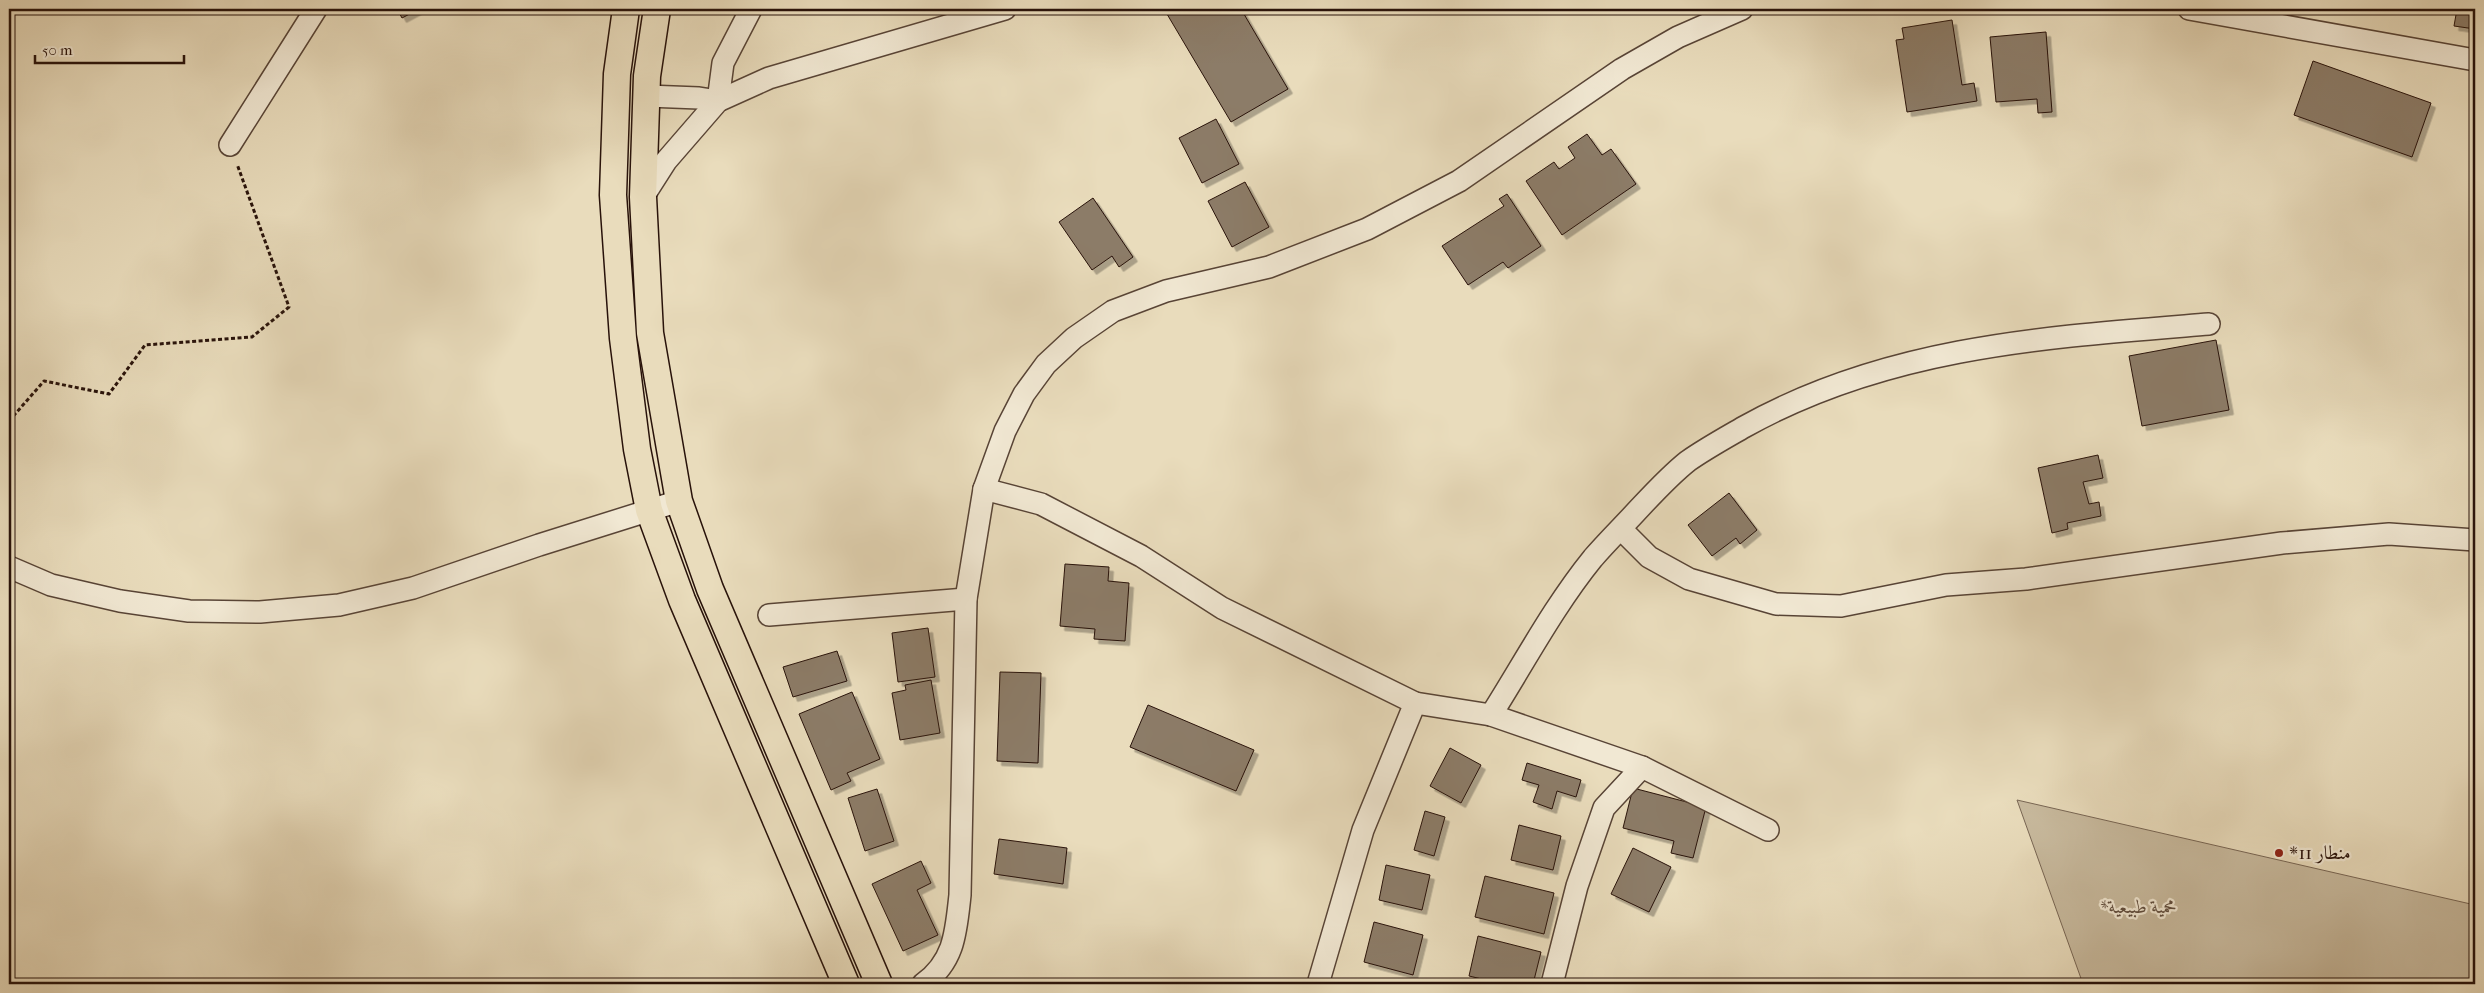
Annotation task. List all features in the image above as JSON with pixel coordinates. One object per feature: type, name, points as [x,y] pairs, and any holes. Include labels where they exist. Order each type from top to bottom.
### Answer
[{"type":"main road","points":[[626,9],[617,74],[613,195],[623,338],[638,449],[649,510],[682,600],[846,984]]},
{"type":"main road","points":[[657,9],[647,96],[643,197],[650,333],[678,501],[710,589],[879,984]]},
{"type":"street","points":[[230,145],[316,9]]},
{"type":"street","points":[[718,101],[723,63],[751,9]]},
{"type":"street","points":[[643,197],[666,161],[718,101],[769,78],[1005,9]]},
{"type":"street","points":[[923,984],[932,978],[949,957],[955,937],[960,895],[966,599],[984,489],[1005,431],[1024,394],[1046,364],[1074,338],[1113,311],[1166,291],[1269,267],[1367,230],[1459,180],[1622,69],[1678,37],[1742,9]]},
{"type":"street","points":[[2189,9],[2475,60]]},
{"type":"street","points":[[647,96],[699,98],[718,101]]},
{"type":"street","points":[[1490,715],[1563,600],[1593,558],[1687,462],[1768,414],[1826,388],[1891,366],[1968,349],[2049,337],[2209,324]]},
{"type":"street","points":[[984,489],[1041,504],[1141,556],[1222,608],[1415,703],[1490,715],[1642,767],[1768,830]]},
{"type":"street","points":[[9,567],[51,585],[120,601],[189,612],[260,612],[340,606],[413,588],[539,544],[678,501]]},
{"type":"street","points":[[1621,529],[1649,557],[1689,579],[1776,604],[1841,606],[1946,585],[2026,579],[2282,544],[2389,534],[2475,540]]},
{"type":"street","points":[[769,615],[966,599]]},
{"type":"street","points":[[1318,984],[1363,830],[1415,703]]},
{"type":"street","points":[[1552,984],[1577,886],[1604,808],[1642,767]]},
{"type":"path","points":[[9,421],[44,381],[109,394],[145,344],[252,337],[289,307],[230,145]]},
{"type":"green space","name":"*محمية طبيعية","points":[[2017,800],[2475,905],[2475,984],[2083,984]]},
{"type":"building","points":[[397,9],[419,9],[402,18]]},
{"type":"building","points":[[1164,9],[1241,9],[1288,89],[1231,122]]},
{"type":"building","points":[[2457,9],[2475,9],[2475,29],[2454,26]]},
{"type":"building","points":[[1952,20],[1962,85],[1974,83],[1977,101],[1907,112],[1896,40],[1904,39],[1902,28]]},
{"type":"building","points":[[2046,32],[2052,112],[2038,113],[2037,99],[1996,102],[1990,37]]},
{"type":"building","points":[[2313,61],[2431,103],[2412,157],[2294,115]]},
{"type":"building","points":[[1216,119],[1239,164],[1202,183],[1179,138]]},
{"type":"building","points":[[1587,134],[1602,155],[1611,149],[1636,184],[1562,235],[1526,181],[1554,162],[1559,169],[1575,158],[1568,147]]},
{"type":"building","points":[[1245,182],[1269,227],[1232,247],[1208,201]]},
{"type":"building","points":[[1507,194],[1541,246],[1508,268],[1503,262],[1468,285],[1442,246],[1504,206],[1499,199]]},
{"type":"building","points":[[1093,198],[1133,257],[1119,267],[1112,256],[1092,270],[1059,222]]},
{"type":"building","points":[[2216,340],[2229,410],[2142,426],[2129,356]]},
{"type":"building","points":[[2098,455],[2103,478],[2083,482],[2089,504],[2099,502],[2101,516],[2067,523],[2068,529],[2052,533],[2038,468]]},
{"type":"building","points":[[1729,493],[1757,530],[1740,544],[1736,538],[1712,556],[1688,525]]},
{"type":"building","points":[[1065,564],[1109,567],[1108,581],[1129,583],[1125,641],[1094,639],[1095,629],[1060,626]]},
{"type":"building","points":[[928,628],[935,677],[898,682],[892,633]]},
{"type":"building","points":[[837,651],[847,681],[793,697],[783,667]]},
{"type":"building","points":[[1000,672],[1041,673],[1038,763],[997,761]]},
{"type":"building","points":[[931,680],[940,733],[900,740],[892,693],[906,690],[905,685]]},
{"type":"building","points":[[852,692],[880,759],[847,773],[851,781],[831,790],[799,714]]},
{"type":"building","points":[[1148,705],[1254,750],[1236,791],[1130,747]]},
{"type":"building","points":[[1450,748],[1481,765],[1461,803],[1430,786]]},
{"type":"building","points":[[1527,763],[1581,780],[1576,797],[1557,791],[1552,809],[1533,802],[1539,785],[1522,780]]},
{"type":"building","points":[[1633,788],[1706,807],[1693,858],[1671,853],[1674,841],[1623,828]]},
{"type":"building","points":[[877,789],[894,841],[865,851],[848,798]]},
{"type":"building","points":[[1425,811],[1445,817],[1434,856],[1414,850]]},
{"type":"building","points":[[1519,825],[1561,836],[1553,870],[1511,860]]},
{"type":"building","points":[[999,839],[1067,848],[1063,884],[994,874]]},
{"type":"building","points":[[1633,848],[1671,867],[1649,912],[1611,894]]},
{"type":"building","points":[[921,861],[931,883],[917,890],[938,935],[903,951],[872,884]]},
{"type":"building","points":[[1386,865],[1430,875],[1422,910],[1379,900]]},
{"type":"building","points":[[1485,876],[1554,893],[1544,934],[1475,917]]},
{"type":"building","points":[[1374,922],[1423,935],[1413,975],[1364,962]]},
{"type":"building","points":[[1478,936],[1541,952],[1533,984],[1503,984],[1469,976]]},
{"type":"place","name":"*منطار 11","points":[[2279,853]]}]
